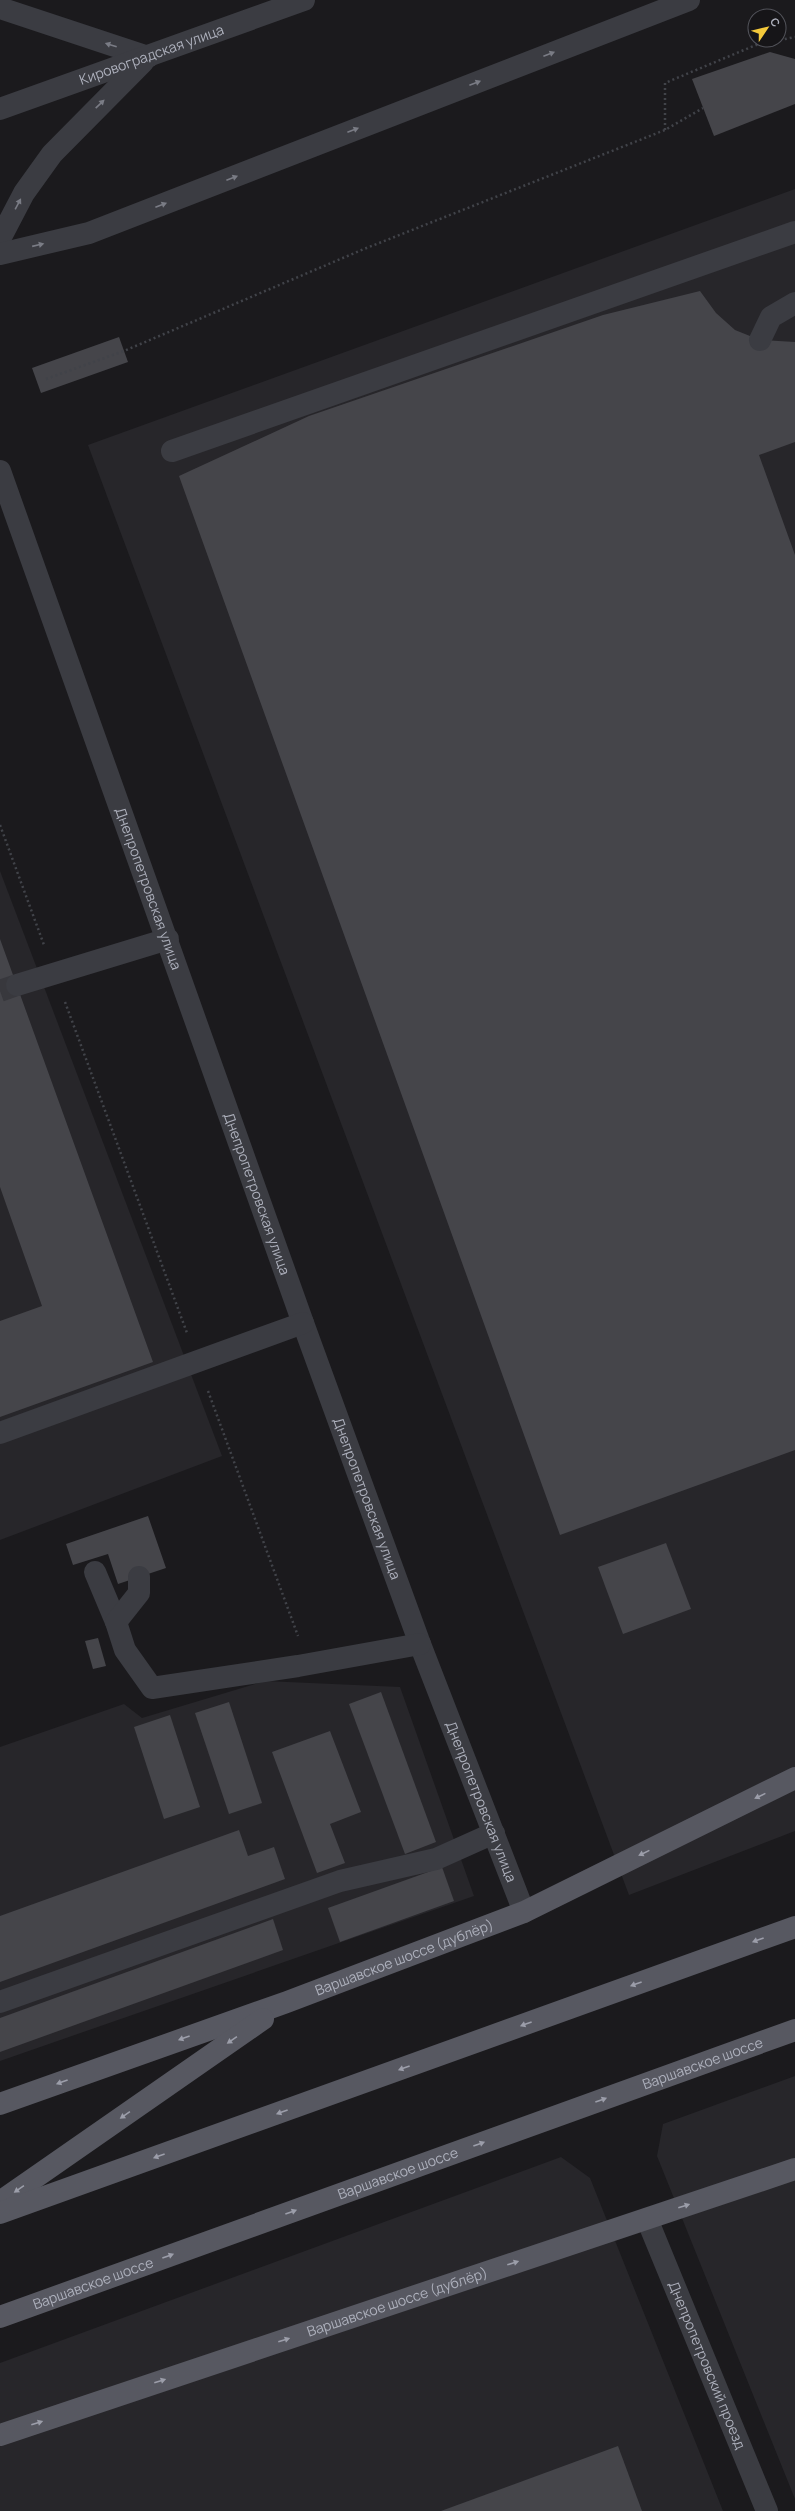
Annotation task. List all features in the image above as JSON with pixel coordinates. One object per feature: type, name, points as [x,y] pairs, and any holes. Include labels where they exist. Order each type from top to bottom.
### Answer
[{"type":"main road","name":"Варшавское шоссе (дублёр)","points":[[0,2104],[287,2002],[524,1912],[795,1778]]},
{"type":"main road","points":[[0,2213],[795,1927]]},
{"type":"main road","points":[[0,2202],[287,2002]]},
{"type":"main road","name":"Варшавское шоссе","points":[[0,2317],[795,2030]]},
{"type":"main road","name":"Варшавское шоссе (дублёр)","points":[[0,2435],[795,2170]]},
{"type":"street","name":"Кировоградская улица","points":[[0,109],[304,0]]},
{"type":"street","points":[[0,254],[89,233],[689,0]]},
{"type":"street","points":[[0,8],[148,57],[52,154],[24,193],[0,238]]},
{"type":"street","points":[[172,451],[795,232]]},
{"type":"street","points":[[760,340],[771,317],[795,304]]},
{"type":"street","name":"Днепропетровская улица","points":[[0,471],[108,779],[168,939],[303,1323],[420,1644],[524,1912]]},
{"type":"street","points":[[17,985],[168,939]]},
{"type":"street","points":[[0,1433],[303,1323]]},
{"type":"street","points":[[96,1572],[116,1622],[125,1650],[152,1688],[308,1664],[420,1644]]},
{"type":"street","points":[[116,1622],[139,1593],[139,1577]]},
{"type":"street","points":[[0,2002],[340,1881],[436,1859],[494,1833]]},
{"type":"street","name":"Днепропетровский проезд","points":[[647,2219],[767,2511]]},
{"type":"path","points":[[665,130],[665,83],[756,45],[795,37]]},
{"type":"path","points":[[46,379],[124,351],[364,249],[665,130],[704,108]]},
{"type":"path","points":[[0,825],[308,1664]]},
{"type":"shaded area","points":[[795,189],[795,1831],[629,1895],[88,445]]},
{"type":"shaded area","points":[[0,871],[222,1456],[0,1540]]},
{"type":"shaded area","points":[[265,1681],[400,1687],[474,1896],[0,2061],[0,1747],[124,1704],[142,1718]]},
{"type":"shaded area","points":[[795,2076],[795,2499],[657,2156],[663,2124]]},
{"type":"shaded area","points":[[561,2157],[590,2178],[723,2511],[0,2511],[0,2363]]},
{"type":"building","points":[[770,52],[795,59],[795,104],[714,136],[692,79]]},
{"type":"building","points":[[700,291],[716,313],[735,330],[760,340],[795,342],[795,442],[759,455],[795,555],[795,1450],[560,1535],[179,476],[309,416],[603,315]]},
{"type":"building","points":[[119,337],[128,362],[41,393],[32,368]]},
{"type":"building","points":[[0,939],[153,1362],[0,1417],[0,1321],[42,1306],[0,1187]]},
{"type":"building","points":[[148,1516],[166,1568],[118,1584],[108,1554],[73,1565],[66,1544]]},
{"type":"building","points":[[666,1543],[691,1609],[623,1634],[598,1567]]},
{"type":"building","points":[[98,1638],[106,1666],[93,1669],[85,1641]]},
{"type":"building","points":[[381,1692],[436,1842],[405,1854],[349,1704]]},
{"type":"building","points":[[229,1702],[262,1803],[229,1814],[195,1713]]},
{"type":"building","points":[[170,1715],[200,1807],[164,1819],[134,1727]]},
{"type":"building","points":[[330,1731],[361,1812],[330,1824],[345,1863],[317,1873],[272,1752]]},
{"type":"building","points":[[239,1830],[248,1856],[274,1847],[285,1879],[0,1982],[0,1916]]},
{"type":"building","points":[[442,1867],[454,1901],[340,1942],[328,1908]]},
{"type":"building","points":[[273,1919],[283,1950],[0,2052],[0,2018]]},
{"type":"building","points":[[618,2446],[642,2511],[441,2511]]},
{"type":"tunnel","points":[[0,991],[17,985]]}]
